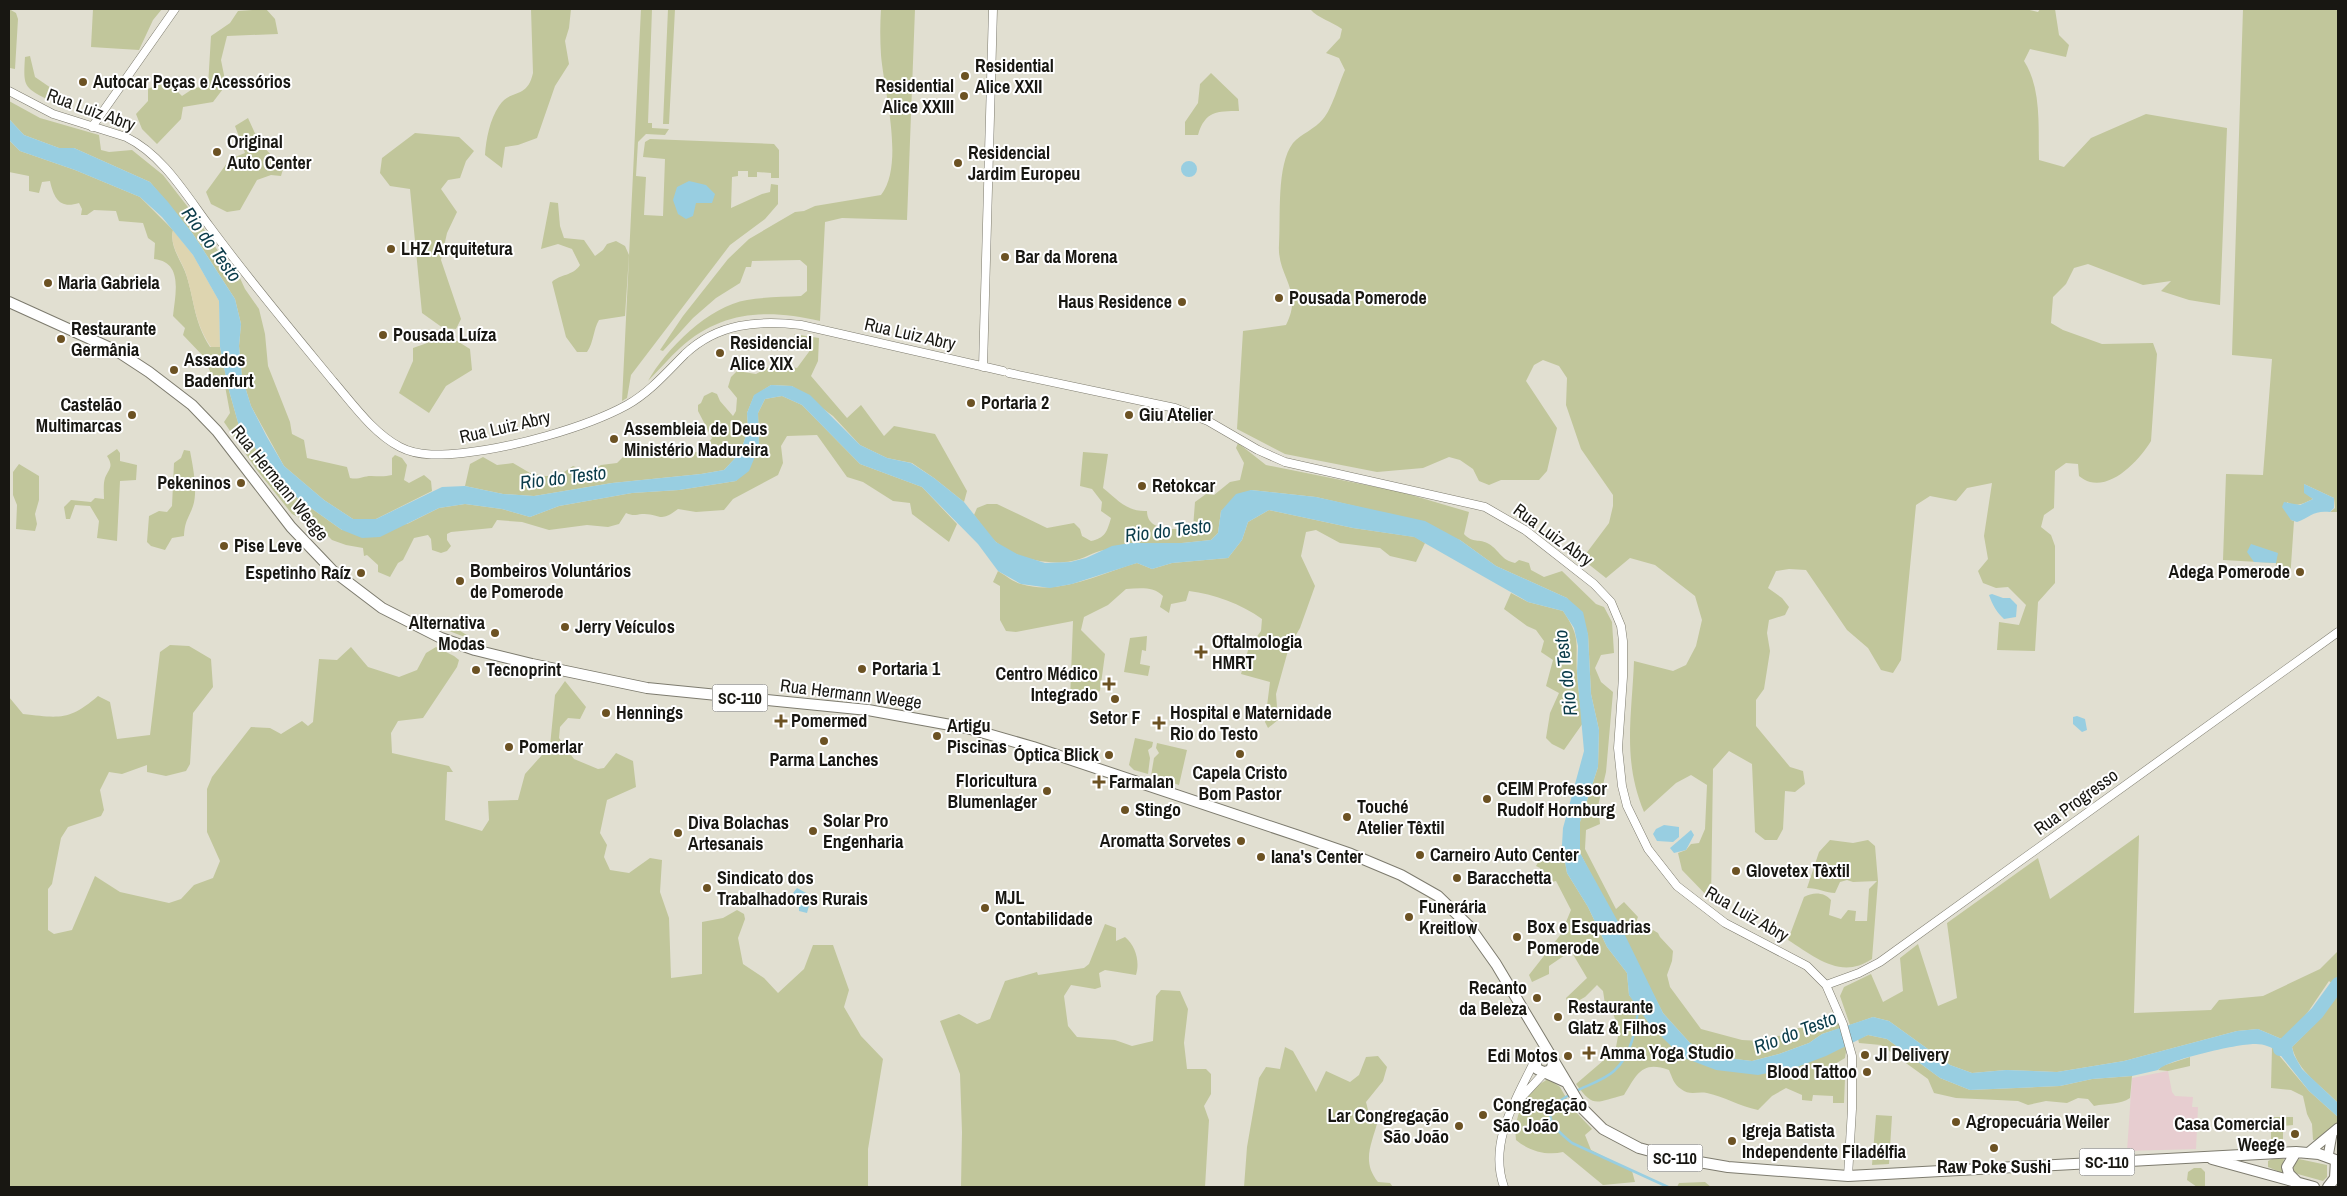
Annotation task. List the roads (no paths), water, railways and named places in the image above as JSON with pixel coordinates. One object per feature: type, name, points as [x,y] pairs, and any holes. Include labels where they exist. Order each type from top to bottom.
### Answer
[{"type":"main road","name":"Rua Hermann Weege","points":[[9,302],[117,351],[144,368],[192,405],[213,426],[276,510],[320,558],[366,598],[414,626],[461,646],[647,688],[868,710],[967,728],[1033,747],[1351,854],[1387,868],[1421,885],[1455,911],[1487,950],[1570,1089]]},
{"type":"main road","points":[[1536,1058],[1545,1053],[1553,1058],[1553,1067],[1545,1072],[1537,1069],[1536,1058],[1538,1034]]},
{"type":"main road","name":"SC-110","points":[[1545,1072],[1570,1089],[1587,1114],[1610,1134],[1639,1148],[1728,1167],[1848,1176],[2296,1152],[2309,1152],[2334,1159]]},
{"type":"main road","points":[[2309,1152],[2335,1131]]},
{"type":"main road","points":[[2328,1187],[2335,1178],[2335,1131]]},
{"type":"main road","points":[[2296,1152],[2287,1167],[2289,1174],[2297,1183]]},
{"type":"main road","name":"SC-110","points":[[2202,1157],[2314,1187]]},
{"type":"street","points":[[92,127],[174,9]]},
{"type":"street","points":[[983,367],[993,9]]},
{"type":"street","name":"Rua Luiz Abry","points":[[9,91],[52,114],[135,142],[158,161],[262,296],[346,396],[388,439],[408,451],[441,454],[492,449],[591,421],[640,397],[702,340],[734,326],[781,323],[801,325],[983,367],[1175,408],[1208,421],[1258,450],[1285,462],[1485,507],[1525,530],[1594,584],[1611,602],[1618,615],[1624,653],[1618,748],[1619,768],[1627,806],[1656,861],[1676,886],[1708,911],[1738,930],[1795,958],[1817,974],[1826,985]]},
{"type":"street","name":"Rua Progresso","points":[[1826,985],[1859,974],[1880,962],[2338,632]]},
{"type":"street","points":[[1826,985],[1850,1045],[1853,1070],[1848,1176]]},
{"type":"street","points":[[1504,1187],[1498,1166],[1498,1153],[1512,1109],[1536,1058]]},
{"type":"street","points":[[1512,1109],[1545,1072]]},
{"type":"water","points":[[9,119],[24,135],[59,148],[74,148],[150,182],[168,202],[193,234],[235,299],[241,324],[239,346],[242,377],[251,406],[267,437],[284,466],[324,500],[353,519],[376,519],[442,487],[465,486],[503,494],[534,496],[612,483],[724,470],[740,453],[748,430],[747,413],[754,395],[771,385],[792,386],[810,395],[860,445],[887,458],[911,463],[934,478],[964,502],[996,542],[1017,554],[1045,563],[1070,562],[1086,558],[1112,546],[1130,543],[1182,543],[1211,540],[1218,533],[1221,511],[1236,494],[1251,490],[1316,497],[1425,521],[1460,540],[1496,566],[1567,598],[1583,612],[1588,634],[1591,694],[1599,730],[1598,767],[1580,822],[1580,853],[1622,929],[1663,1013],[1690,1043],[1718,1057],[1752,1061],[1779,1054],[1809,1043],[1822,1034],[1873,1017],[1889,1021],[1950,1065],[1972,1073],[2006,1070],[2057,1072],[2124,1061],[2237,1031],[2258,1029],[2284,1040],[2292,1047],[2302,1069],[2338,1103],[2338,1117],[2309,1091],[2278,1052],[2268,1046],[2259,1044],[2235,1046],[2204,1053],[2164,1066],[2158,1070],[2132,1076],[2092,1079],[2060,1086],[1970,1090],[1940,1078],[1887,1039],[1868,1035],[1826,1056],[1797,1067],[1758,1075],[1716,1070],[1682,1057],[1650,1025],[1629,995],[1627,973],[1607,947],[1588,907],[1567,873],[1562,845],[1563,828],[1584,751],[1577,673],[1578,646],[1574,628],[1563,611],[1528,602],[1414,537],[1353,528],[1269,510],[1248,522],[1242,540],[1228,558],[1172,563],[1152,569],[1137,563],[1072,584],[1050,588],[1021,584],[998,571],[978,544],[922,487],[860,464],[802,405],[782,396],[765,399],[758,413],[759,447],[749,471],[736,481],[679,490],[632,493],[559,506],[530,517],[502,509],[465,504],[439,508],[380,537],[362,538],[342,530],[301,501],[281,483],[239,426],[228,387],[220,347],[219,301],[193,255],[162,217],[140,197],[75,170],[20,151],[9,140]]},
{"type":"water","points":[[1189,161],[1197,169],[1189,177],[1181,169]]},
{"type":"water","points":[[689,181],[706,185],[715,194],[712,203],[696,203],[693,216],[686,219],[678,214],[673,200],[677,187]]},
{"type":"water","points":[[2304,484],[2334,498],[2334,508],[2330,512],[2316,513],[2297,522],[2291,520],[2282,507],[2284,502],[2300,505],[2313,499],[2304,493]]},
{"type":"water","points":[[2251,544],[2278,553],[2276,563],[2254,562],[2247,552]]},
{"type":"water","points":[[1992,594],[2003,598],[2010,598],[2017,605],[2016,617],[2004,619],[2001,617],[1990,598],[1989,595]]},
{"type":"water","points":[[2077,716],[2085,719],[2087,730],[2082,732],[2073,724],[2073,717]]},
{"type":"water","points":[[1664,825],[1679,827],[1679,837],[1673,842],[1657,841],[1653,834],[1656,829]]},
{"type":"water","points":[[1691,830],[1694,835],[1686,850],[1674,853],[1670,848]]},
{"type":"water","points":[[797,888],[808,894],[810,902],[807,913],[799,911],[799,903],[793,893]]},
{"type":"waterway","name":"Rio do Testo","points":[[2280,1049],[2317,1013],[2338,984]]},
{"type":"waterway","points":[[1576,1091],[1606,1077],[1620,1065],[1632,1041],[1638,1006]]},
{"type":"waterway","points":[[1571,1094],[1554,1106],[1551,1112],[1550,1118],[1557,1130],[1572,1143],[1668,1187]]},
{"type":"place","name":"Residential Alice XXII","points":[[965,76]]},
{"type":"place","name":"Autocar Peças e Acessórios","points":[[83,82]]},
{"type":"place","name":"Residential Alice XXIII","points":[[964,96]]},
{"type":"place","name":"Original Auto Center","points":[[217,152]]},
{"type":"place","name":"Residencial Jardim Europeu","points":[[958,163]]},
{"type":"place","name":"LHZ Arquitetura","points":[[391,249]]},
{"type":"place","name":"Bar da Morena","points":[[1005,257]]},
{"type":"place","name":"Maria Gabriela","points":[[48,283]]},
{"type":"place","name":"Pousada Pomerode","points":[[1279,298]]},
{"type":"place","name":"Haus Residence","points":[[1182,302]]},
{"type":"place","name":"Pousada Luíza","points":[[383,335]]},
{"type":"place","name":"Restaurante Germânia","points":[[61,339]]},
{"type":"place","name":"Residencial Alice XIX","points":[[720,353]]},
{"type":"place","name":"Assados Badenfurt","points":[[174,370]]},
{"type":"place","name":"Portaria 2","points":[[971,403]]},
{"type":"place","name":"Castelão Multimarcas","points":[[132,415]]},
{"type":"place","name":"Giu Atelier","points":[[1129,415]]},
{"type":"place","name":"Assembleia de Deus Ministério Madureira","points":[[614,439]]},
{"type":"place","name":"Pekeninos","points":[[241,483]]},
{"type":"place","name":"Retokcar","points":[[1142,486]]},
{"type":"place","name":"Pise Leve","points":[[224,546]]},
{"type":"place","name":"Adega Pomerode","points":[[2300,572]]},
{"type":"place","name":"Espetinho Raíz","points":[[361,573]]},
{"type":"place","name":"Bombeiros Voluntários de Pomerode","points":[[460,581]]},
{"type":"place","name":"Jerry Veículos","points":[[565,627]]},
{"type":"place","name":"Alternativa Modas","points":[[495,633]]},
{"type":"place","name":"Oftalmologia HMRT","points":[[1201,652]]},
{"type":"place","name":"Portaria 1","points":[[862,669]]},
{"type":"place","name":"Tecnoprint","points":[[476,670]]},
{"type":"place","name":"Centro Médico Integrado","points":[[1109,684]]},
{"type":"place","name":"Setor F","points":[[1115,699]]},
{"type":"place","name":"Hennings","points":[[606,713]]},
{"type":"place","name":"Pomermed","points":[[781,721]]},
{"type":"place","name":"Hospital e Maternidade Rio do Testo","points":[[1159,723]]},
{"type":"place","name":"Artigu Piscinas","points":[[937,736]]},
{"type":"place","name":"Parma Lanches","points":[[824,741]]},
{"type":"place","name":"Pomerlar","points":[[509,747]]},
{"type":"place","name":"Capela Cristo Bom Pastor","points":[[1240,754]]},
{"type":"place","name":"Óptica Blick","points":[[1109,755]]},
{"type":"place","name":"Farmalan","points":[[1099,782]]},
{"type":"place","name":"Floricultura Blumenlager","points":[[1047,791]]},
{"type":"place","name":"CEIM Professor Rudolf Hornburg","points":[[1487,799]]},
{"type":"place","name":"Stingo","points":[[1125,810]]},
{"type":"place","name":"Touché Atelier Têxtil","points":[[1347,817]]},
{"type":"place","name":"Solar Pro Engenharia","points":[[813,831]]},
{"type":"place","name":"Diva Bolachas Artesanais","points":[[678,833]]},
{"type":"place","name":"Aromatta Sorvetes","points":[[1241,841]]},
{"type":"place","name":"Carneiro Auto Center","points":[[1420,855]]},
{"type":"place","name":"Iana's Center","points":[[1261,857]]},
{"type":"place","name":"Glovetex Têxtil","points":[[1736,871]]},
{"type":"place","name":"Baracchetta","points":[[1457,878]]},
{"type":"place","name":"Sindicato dos Trabalhadores Rurais","points":[[707,888]]},
{"type":"place","name":"MJL Contabilidade","points":[[985,908]]},
{"type":"place","name":"Funerária Kreitlow","points":[[1409,917]]},
{"type":"place","name":"Box e Esquadrias Pomerode","points":[[1517,937]]},
{"type":"place","name":"Recanto da Beleza","points":[[1537,998]]},
{"type":"place","name":"Restaurante Glatz & Filhos","points":[[1558,1017]]},
{"type":"place","name":"Amma Yoga Studio","points":[[1589,1053]]},
{"type":"place","name":"JI Delivery","points":[[1865,1055]]},
{"type":"place","name":"Edi Motos","points":[[1568,1056]]},
{"type":"place","name":"Blood Tattoo","points":[[1867,1072]]},
{"type":"place","name":"Congregação São João","points":[[1483,1115]]},
{"type":"place","name":"Agropecuária Weiler","points":[[1956,1122]]},
{"type":"place","name":"Lar Congregação São João","points":[[1459,1126]]},
{"type":"place","name":"Casa Comercial Weege","points":[[2295,1134]]},
{"type":"place","name":"Igreja Batista Independente Filadélfia","points":[[1732,1141]]},
{"type":"place","name":"Raw Poke Sushi","points":[[1994,1148]]}]
